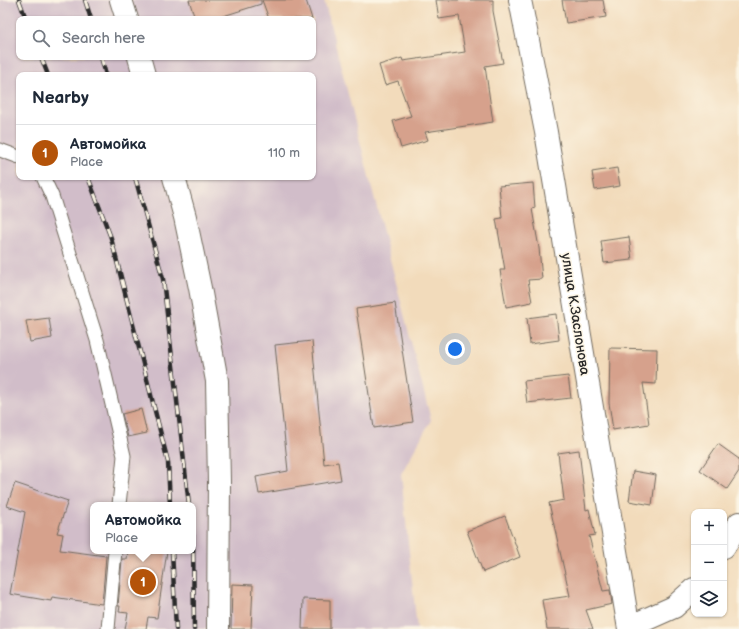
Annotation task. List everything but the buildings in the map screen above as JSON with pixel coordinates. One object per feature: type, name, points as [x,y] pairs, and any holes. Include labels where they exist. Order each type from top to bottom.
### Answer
[{"type":"street","points":[[121,0],[126,16]]},
{"type":"street","name":"улица К.Заслонова","points":[[520,0],[546,132],[629,628]]},
{"type":"street","points":[[140,60],[143,72]]},
{"type":"street","points":[[175,180],[185,217],[200,288],[217,381],[219,482],[218,629]]},
{"type":"street","points":[[725,545],[739,523]]},
{"type":"street","points":[[629,628],[674,607],[691,592]]},
{"type":"lane","points":[[0,150],[16,156]]},
{"type":"lane","points":[[44,180],[52,196],[97,340],[124,456],[119,502]]},
{"type":"lane","points":[[108,629],[115,554]]},
{"type":"shaded area","points":[[0,0],[324,0],[431,420],[401,474],[417,629],[0,629]]},
{"type":"railway","points":[[19,0],[25,16]]},
{"type":"railway","points":[[85,0],[90,16]]},
{"type":"railway","points":[[42,60],[47,72]]},
{"type":"railway","points":[[102,60],[105,72]]},
{"type":"railway","points":[[89,180],[111,238],[168,462],[170,502]]},
{"type":"railway","points":[[136,180],[163,279],[189,502]]},
{"type":"railway","points":[[172,554],[176,629]]},
{"type":"railway","points":[[193,554],[194,629]]},
{"type":"place","name":"Автомойка","points":[[143,582]]}]
